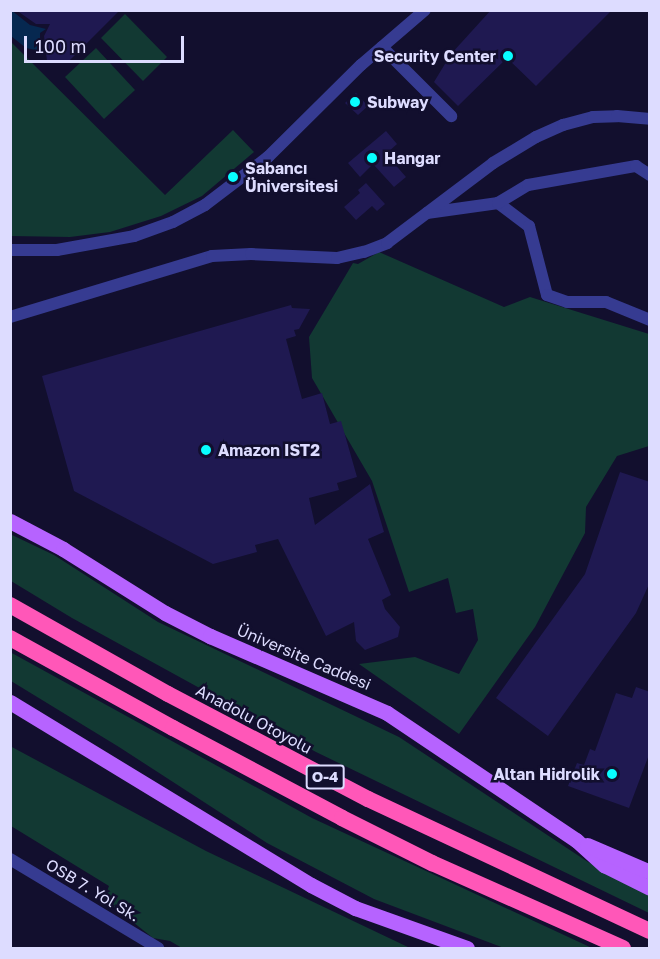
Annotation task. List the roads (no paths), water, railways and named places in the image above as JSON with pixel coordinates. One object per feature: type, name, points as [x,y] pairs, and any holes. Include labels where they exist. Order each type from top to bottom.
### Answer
[{"type":"highway","name":"Anadolu Otoyolu","points":[[10,605],[168,694],[358,794],[650,931]]},
{"type":"highway","name":"O-4","points":[[10,638],[172,729],[342,818],[432,863],[623,948]]},
{"type":"main road","name":"Üniversite Caddesi","points":[[10,521],[192,627],[387,713],[576,840]]},
{"type":"main road","points":[[10,702],[311,885],[439,948]]},
{"type":"main road","points":[[576,840],[650,872]]},
{"type":"main road","points":[[576,840],[604,866],[650,888]]},
{"type":"main road","points":[[355,908],[466,948]]},
{"type":"street","points":[[10,250],[57,250],[134,236],[172,222],[206,205],[268,157],[382,47],[425,10]]},
{"type":"street","points":[[382,47],[451,116]]},
{"type":"street","points":[[10,317],[212,256],[251,254],[337,258],[364,252],[387,243],[493,163],[554,129],[593,117],[617,116],[650,119]]},
{"type":"street","points":[[426,213],[498,203],[528,185],[636,166],[650,175]]},
{"type":"street","points":[[498,203],[529,226],[547,295],[567,303],[606,302],[650,320]]},
{"type":"street","name":"OSB 7. Yol Sk.","points":[[10,860],[158,948]]},
{"type":"water","points":[[11,10],[30,25],[46,29],[40,33],[40,51],[26,48],[11,36]]},
{"type":"place","name":"Security Center","points":[[508,56]]},
{"type":"place","name":"Subway","points":[[355,102]]},
{"type":"place","name":"Hangar","points":[[372,158]]},
{"type":"place","name":"Sabancı Üniversitesi","points":[[233,177]]},
{"type":"place","name":"Amazon IST2","points":[[206,450]]},
{"type":"place","name":"Altan Hidrolik","points":[[612,774]]}]
